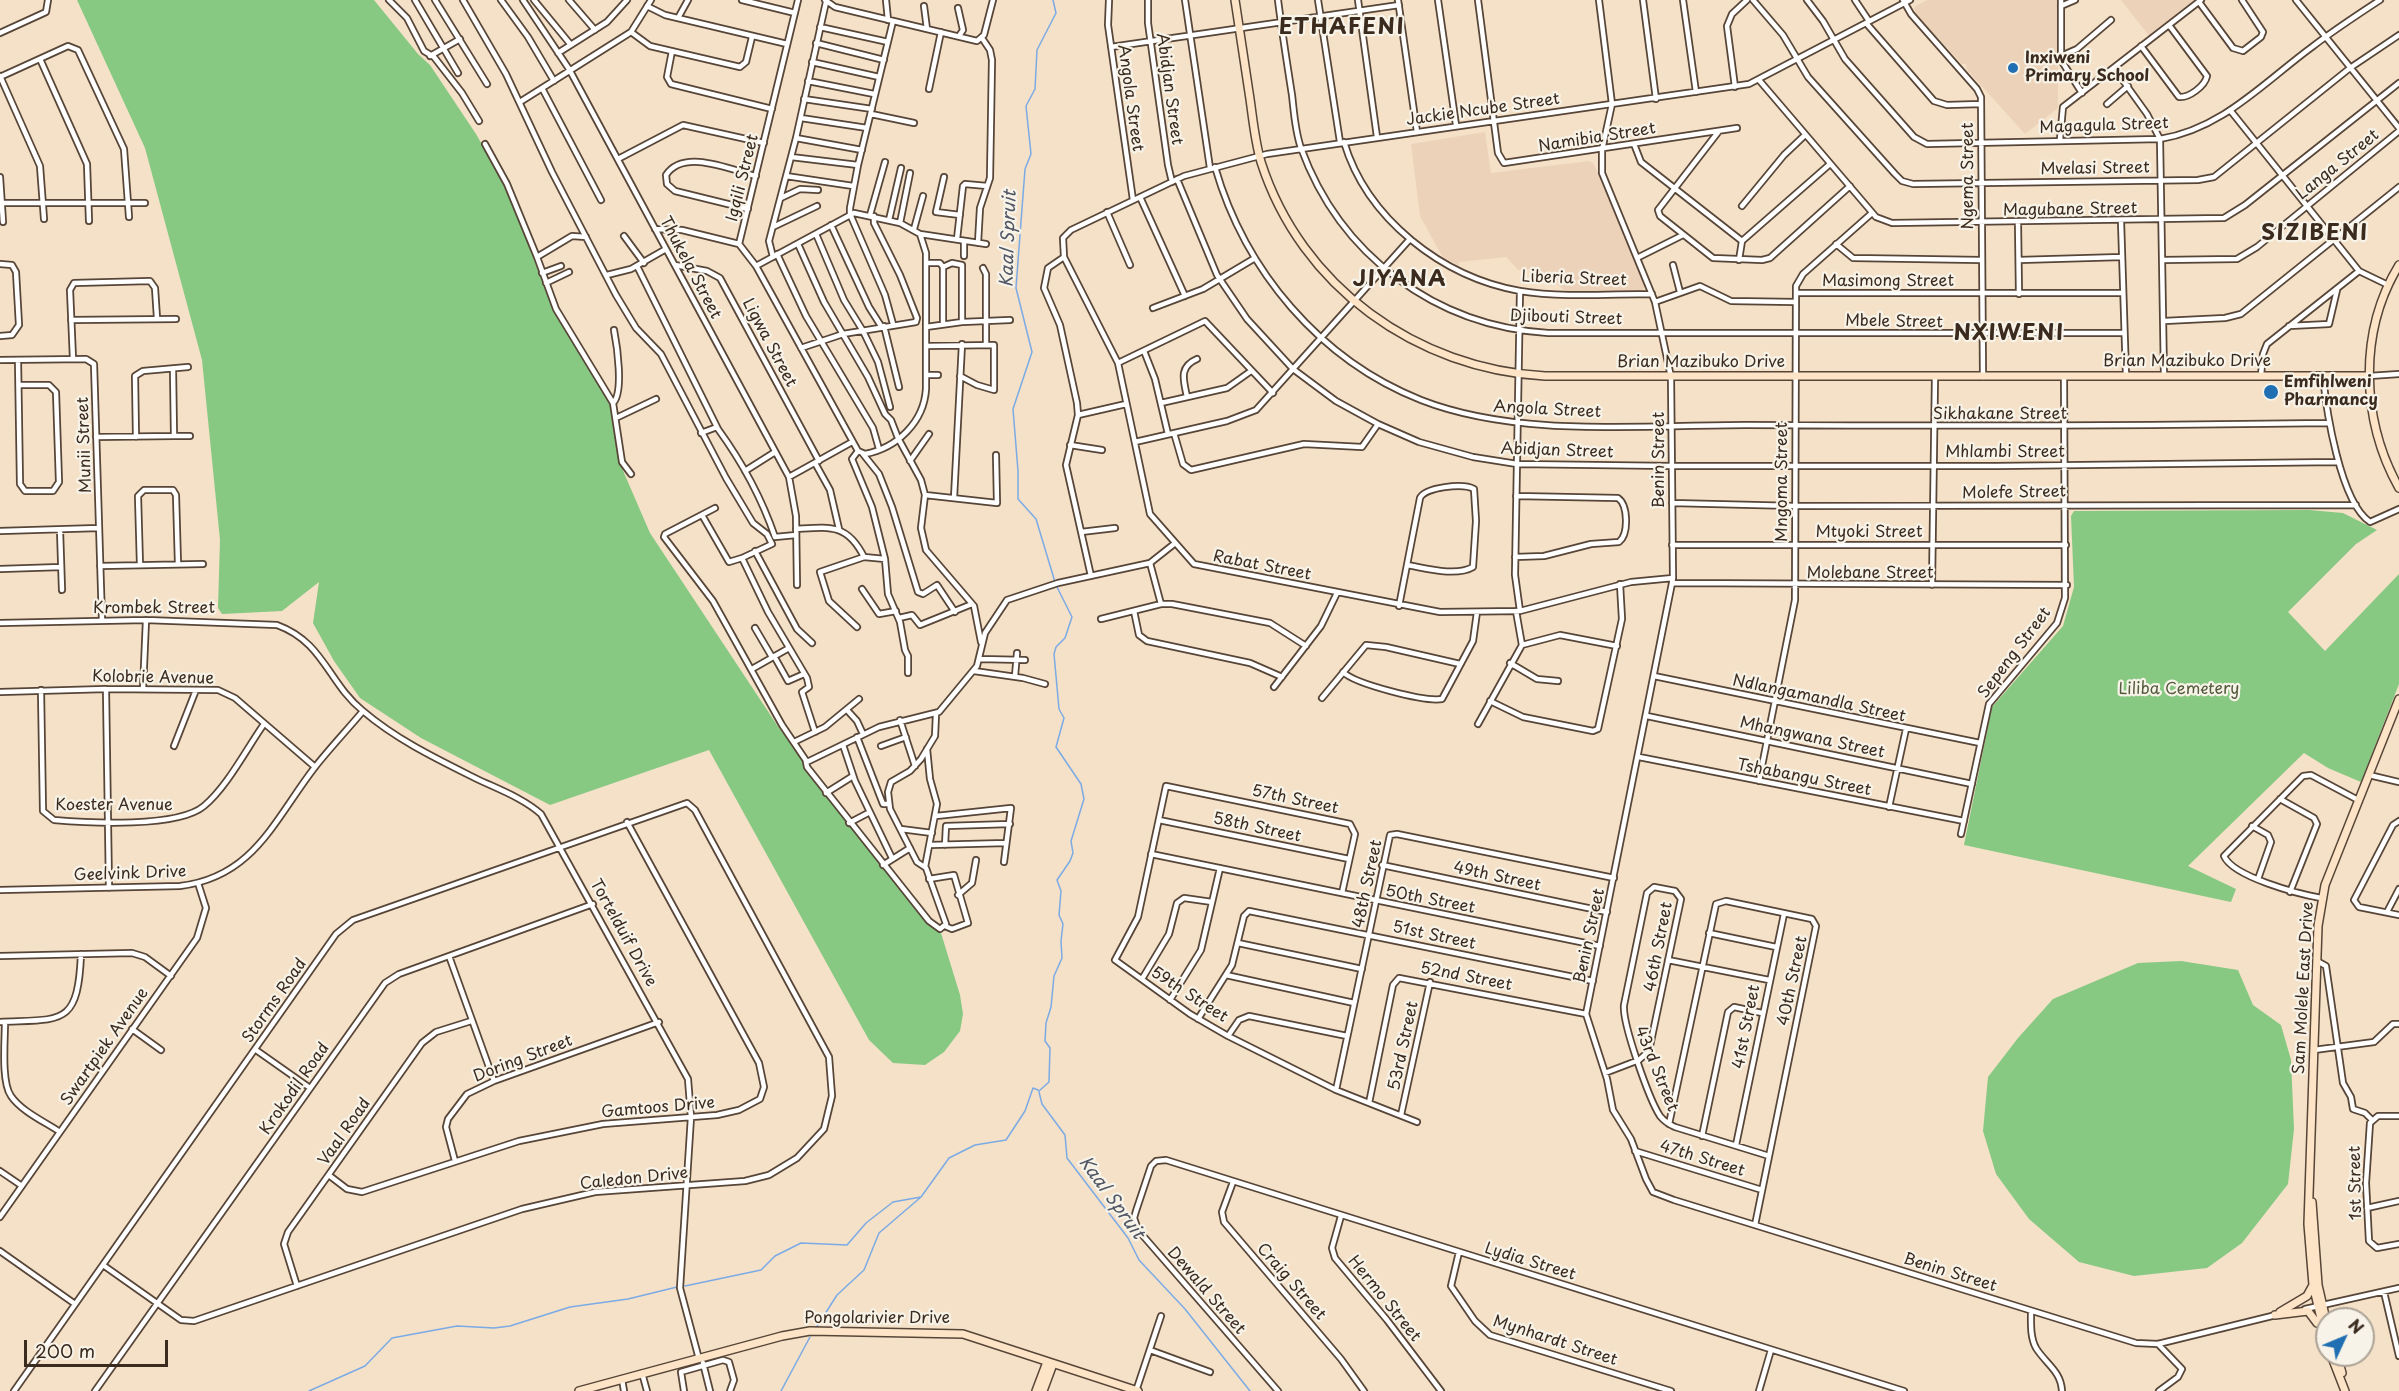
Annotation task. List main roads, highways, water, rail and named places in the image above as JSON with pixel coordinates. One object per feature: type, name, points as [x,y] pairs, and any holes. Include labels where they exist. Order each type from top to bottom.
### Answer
[{"type":"waterway","name":"Kaal Spruit","points":[[1053,0],[1056,13],[1037,50],[1035,89],[1026,106],[1031,154],[1025,169],[1016,288],[1032,352],[1013,409],[1018,499],[1036,519],[1055,582]]},
{"type":"waterway","name":"Kaal Spruit","points":[[1039,1091],[1049,1082],[1050,1048],[1045,1041],[1046,1023],[1051,1007],[1054,976],[1062,958],[1063,924],[1059,915],[1061,891],[1057,880],[1073,853],[1071,841],[1084,799],[1081,784],[1056,747],[1064,718],[1059,709],[1054,654],[1056,647],[1065,638],[1072,617],[1056,585]]},
{"type":"waterway","points":[[685,1286],[761,1270],[775,1256],[801,1243],[847,1245],[866,1223],[893,1202],[921,1197],[949,1158],[975,1145],[1006,1140],[1025,1111],[1033,1088],[1038,1090]]},
{"type":"waterway","name":"Kaal Spruit","points":[[1039,1092],[1042,1104],[1065,1135],[1067,1158],[1128,1238],[1139,1260],[1185,1309],[1250,1391]]},
{"type":"waterway","points":[[816,1328],[837,1295],[864,1270],[879,1233],[921,1197]]},
{"type":"waterway","points":[[309,1391],[365,1366],[392,1338],[457,1326],[494,1328],[510,1326],[570,1307],[628,1299],[677,1287]]},
{"type":"waterway","points":[[781,1391],[810,1337]]},
{"type":"place","name":"Inxiweni Primary School","points":[[2013,68]]},
{"type":"place","name":"Emfihlweni Pharmancy","points":[[2271,392]]},
{"type":"district","name":"ETHAFENI","points":[[1342,28]]},
{"type":"district","name":"SIZIBENI","points":[[2315,234]]},
{"type":"district","name":"JIYANA","points":[[1400,280]]},
{"type":"district","name":"NXIWENI","points":[[2009,334]]},
{"type":"park label","name":"Liliba Cemetery","points":[[2179,690]]}]
